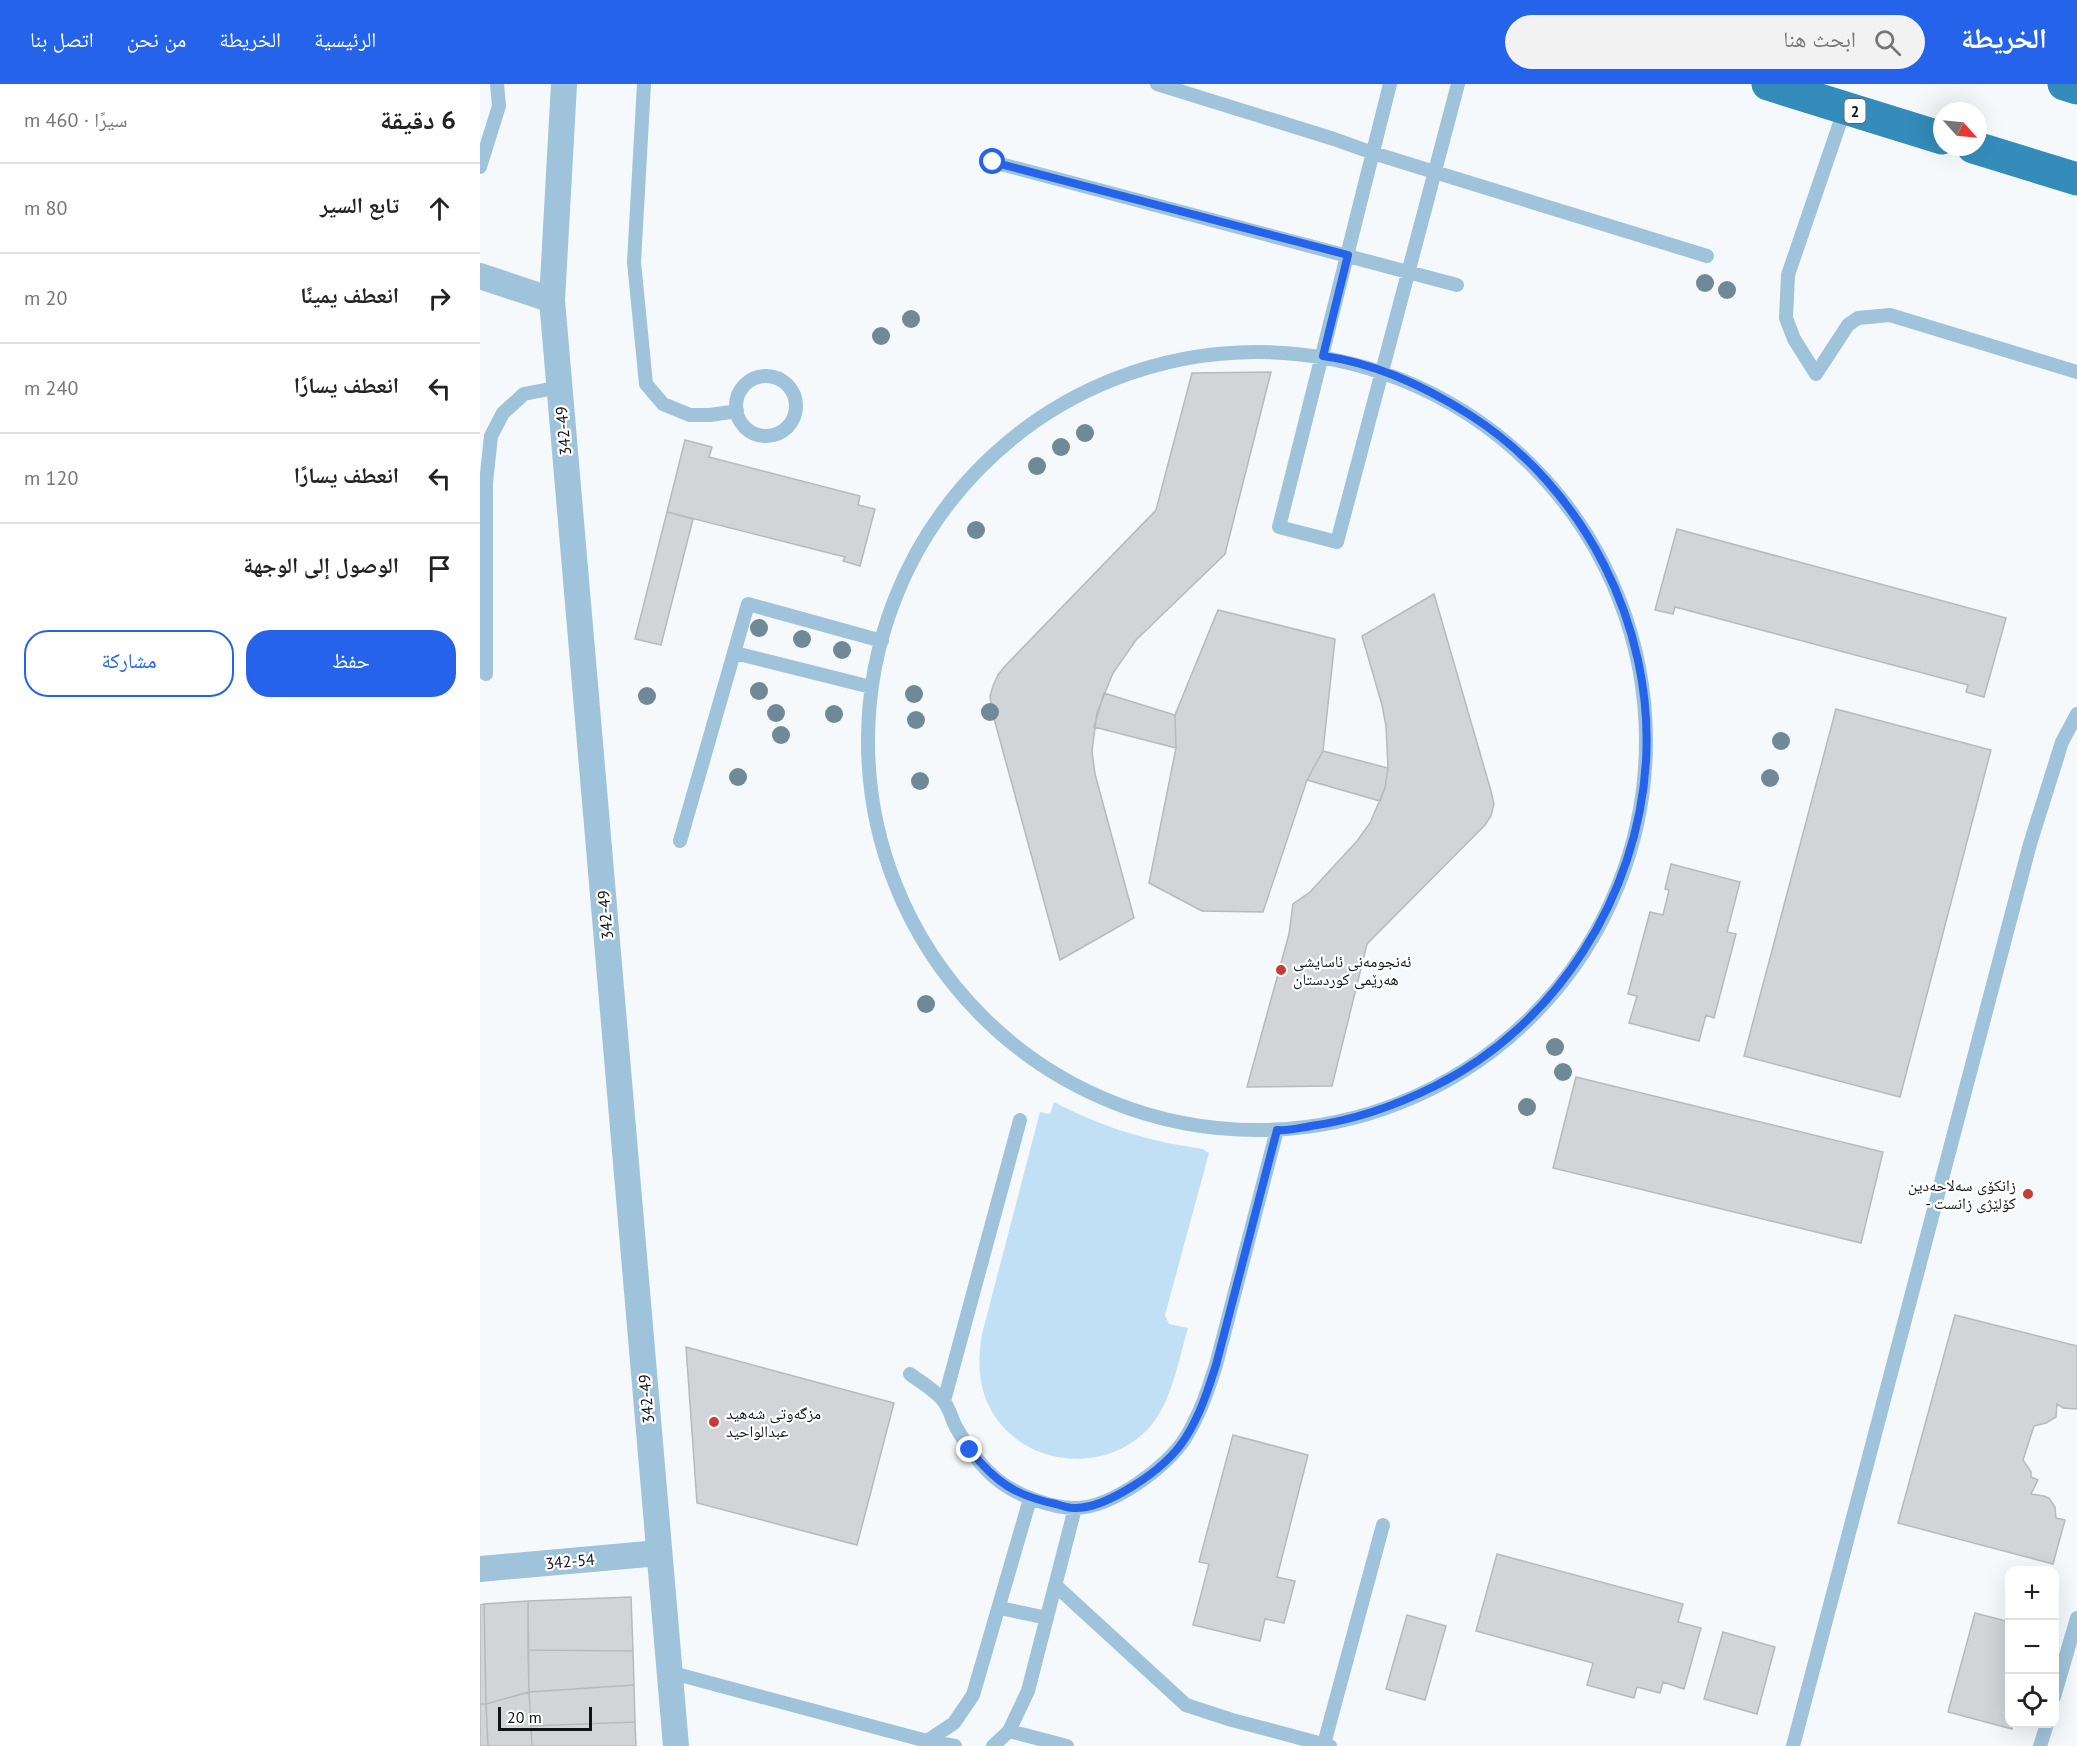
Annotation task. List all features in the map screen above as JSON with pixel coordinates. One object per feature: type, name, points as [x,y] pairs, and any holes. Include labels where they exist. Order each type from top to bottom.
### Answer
[{"type":"highway","name":"2","points":[[1768,84],[1933,135]]},
{"type":"highway","points":[[2064,84],[2077,88]]},
{"type":"highway","points":[[1987,152],[2077,179]]},
{"type":"street","name":"342-49","points":[[564,84],[552,300],[676,1746]]},
{"type":"street","points":[[480,276],[552,300]]},
{"type":"street","name":"342-54","points":[[480,1569],[659,1553]]},
{"type":"lane","points":[[480,166],[499,106],[497,84]]},
{"type":"lane","points":[[644,84],[634,262],[645,384],[663,404],[690,415],[737,411]]},
{"type":"lane","points":[[1157,84],[1707,256]]},
{"type":"lane","points":[[1390,84],[1280,527],[1337,542],[1458,84]]},
{"type":"lane","points":[[1845,108],[1788,275],[1786,318],[1794,339],[1816,374],[1848,325],[1858,318],[1890,315],[2077,372]]},
{"type":"lane","points":[[993,162],[1457,285]]},
{"type":"lane","points":[[1266,351],[1323,356],[1383,371],[1441,396],[1494,430],[1540,472],[1580,522],[1610,576],[1634,646],[1644,697],[1646,760],[1639,812],[1619,883],[1592,940],[1555,991],[1511,1036],[1460,1074],[1404,1102],[1344,1121],[1277,1130],[1219,1130],[1157,1119],[1098,1098],[1034,1062],[993,1030],[950,984],[916,931],[890,874],[874,813],[867,750],[871,687],[885,626],[909,567],[941,513],[982,465],[1030,425],[1084,392],[1143,368],[1204,354],[1266,351]]},
{"type":"lane","points":[[763,376],[782,380],[789,386],[796,404],[792,422],[776,435],[755,434],[740,421],[737,411],[740,391],[746,384],[763,376]]},
{"type":"lane","points":[[486,674],[486,483],[491,436],[503,413],[524,394],[560,387]]},
{"type":"lane","points":[[680,840],[748,604],[882,641]]},
{"type":"lane","points":[[735,653],[871,687]]},
{"type":"lane","points":[[1793,1746],[2030,844],[2062,742],[2077,714]]},
{"type":"lane","points":[[944,1401],[1020,1120]]},
{"type":"lane","points":[[910,1374],[944,1401],[956,1427],[982,1465],[999,1481],[1030,1499],[1075,1508],[1100,1503],[1147,1478],[1167,1462],[1186,1438],[1204,1402],[1216,1365],[1277,1130]]},
{"type":"lane","points":[[927,1742],[954,1723],[973,1695],[1030,1499]]},
{"type":"lane","points":[[993,1746],[1009,1731],[1028,1691],[1075,1508]]},
{"type":"lane","points":[[1055,1585],[1186,1705],[1232,1720],[1327,1745],[1383,1525]]},
{"type":"lane","points":[[1000,1608],[1047,1618]]},
{"type":"lane","points":[[2059,1683],[2077,1618]]},
{"type":"lane","points":[[669,1672],[927,1742],[955,1746]]},
{"type":"lane","points":[[2040,1746],[2046,1728]]},
{"type":"lane","points":[[1009,1731],[1067,1746]]},
{"type":"shaded area","points":[[1054,1102],[1126,1132],[1162,1142],[1203,1149],[1209,1153],[1165,1315],[1169,1324],[1188,1328],[1169,1394],[1148,1429],[1129,1444],[1107,1454],[1084,1459],[1060,1458],[1038,1451],[1017,1440],[1000,1423],[987,1402],[980,1368],[982,1334],[1040,1112],[1050,1114]]},
{"type":"building","points":[[1271,372],[1225,554],[1136,640],[1113,673],[1097,713],[1092,751],[1095,774],[1134,918],[1060,960],[992,711],[990,696],[993,686],[1005,666],[1156,510],[1192,373]]},
{"type":"building","points":[[685,440],[712,447],[709,457],[860,496],[858,505],[875,509],[860,566],[843,561],[845,557],[667,512]]},
{"type":"building","points":[[667,512],[693,519],[661,645],[635,639]]},
{"type":"building","points":[[1677,529],[2006,618],[1984,697],[1966,692],[1968,685],[1675,607],[1673,614],[1655,610]]},
{"type":"building","points":[[1434,594],[1491,791],[1494,804],[1491,816],[1485,825],[1367,944],[1332,1086],[1247,1087],[1289,934],[1293,904],[1310,892],[1357,841],[1370,823],[1385,788],[1388,768],[1386,726],[1362,636]]},
{"type":"building","points":[[1218,610],[1335,639],[1323,751],[1307,780],[1263,912],[1202,911],[1149,883],[1176,748],[1175,715]]},
{"type":"building","points":[[1104,693],[1175,715],[1176,748],[1094,727]]},
{"type":"building","points":[[1836,709],[1991,750],[1900,1097],[1744,1056]]},
{"type":"building","points":[[1323,751],[1388,768],[1380,801],[1307,780]]},
{"type":"building","points":[[1671,864],[1740,882],[1727,932],[1736,934],[1714,1018],[1706,1015],[1699,1041],[1629,1023],[1637,996],[1628,994],[1650,912],[1663,915],[1669,890],[1665,889]]},
{"type":"building","points":[[1576,1077],[1883,1152],[1861,1243],[1553,1168]]},
{"type":"building","points":[[1955,1315],[2077,1346],[2077,1409],[2063,1408],[2057,1404],[2056,1417],[2034,1426],[2023,1460],[2031,1472],[2031,1477],[2038,1480],[2031,1494],[2049,1498],[2055,1507],[2056,1518],[2065,1520],[2053,1564],[1898,1523]]},
{"type":"building","points":[[686,1347],[894,1403],[857,1545],[697,1503]]},
{"type":"building","points":[[1233,1435],[1308,1455],[1277,1577],[1295,1581],[1284,1623],[1265,1619],[1260,1641],[1193,1625],[1209,1564],[1199,1562]]},
{"type":"building","points":[[1497,1554],[1683,1604],[1678,1622],[1701,1628],[1684,1689],[1663,1682],[1660,1693],[1637,1687],[1634,1698],[1587,1685],[1593,1663],[1476,1631]]},
{"type":"building","points":[[631,1597],[633,1651],[528,1650],[528,1601]]},
{"type":"building","points":[[528,1601],[529,1692],[486,1704],[484,1604]]},
{"type":"building","points":[[484,1604],[486,1704],[480,1704],[480,1605]]},
{"type":"building","points":[[1975,1613],[2005,1621],[2005,1727],[1948,1712]]},
{"type":"building","points":[[1407,1615],[1446,1626],[1425,1700],[1386,1689]]},
{"type":"building","points":[[1723,1632],[1775,1647],[1757,1714],[1704,1699]]},
{"type":"building","points":[[528,1650],[633,1651],[634,1685],[529,1692]]},
{"type":"building","points":[[634,1685],[635,1722],[531,1726],[529,1692]]},
{"type":"building","points":[[529,1692],[532,1746],[488,1746],[486,1704]]},
{"type":"building","points":[[480,1704],[486,1704],[488,1746],[480,1746]]},
{"type":"building","points":[[635,1722],[636,1746],[532,1746],[531,1726]]},
{"type":"place","name":"ئەنجومەنی ئاسایشی هەرێمی کوردستان","points":[[1281,970]]},
{"type":"place","name":"زانکۆی سەلاحەدین - کۆلێژی زانست","points":[[2028,1194]]},
{"type":"place","name":"مزگه‌وتی شه‌هید عبدالواحید","points":[[714,1422]]},
{"type":"route","points":[[970,1450],[999,1481],[1030,1499],[1075,1508],[1100,1503],[1123,1492],[1147,1478],[1167,1462],[1186,1438],[1204,1402],[1216,1365],[1277,1130],[1344,1121],[1404,1102],[1460,1074],[1511,1036],[1555,991],[1592,940],[1619,883],[1638,822],[1646,760],[1644,697],[1632,635],[1610,576],[1580,522],[1540,472],[1494,430],[1441,396],[1383,371],[1323,356],[1348,255],[993,162]]}]
